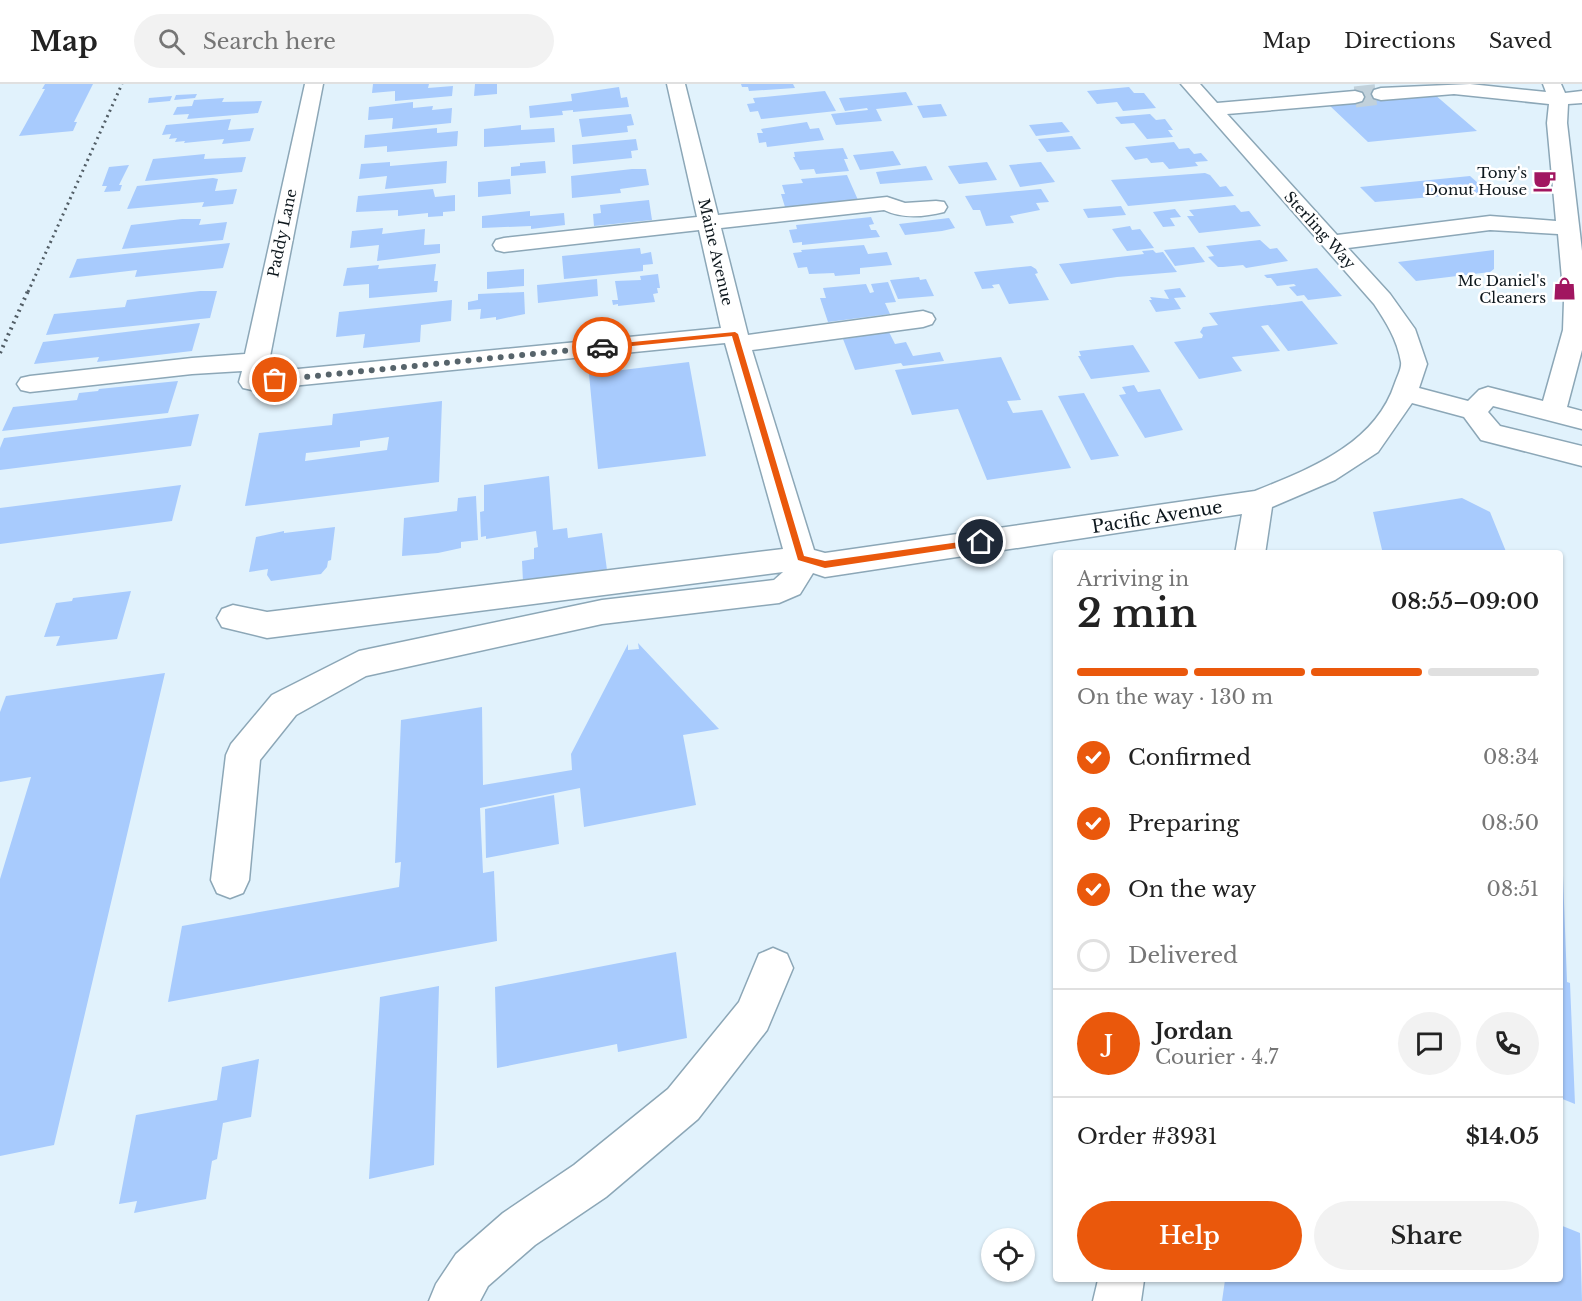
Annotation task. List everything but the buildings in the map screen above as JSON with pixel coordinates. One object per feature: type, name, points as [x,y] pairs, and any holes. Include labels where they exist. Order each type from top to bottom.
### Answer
[{"type":"street","name":"Paddy Lane","points":[[254,372],[314,84]]},
{"type":"street","name":"Maine Avenue","points":[[676,84],[736,339],[801,558]]},
{"type":"street","name":"Sterling Way","points":[[1190,84],[1382,299],[1403,329],[1414,364],[1406,393]]},
{"type":"street","points":[[1382,94],[1454,88],[1555,91],[1582,98]]},
{"type":"street","points":[[1553,412],[1575,330],[1579,303],[1568,228],[1555,91]]},
{"type":"street","points":[[1212,109],[1355,97]]},
{"type":"street","points":[[504,245],[888,204],[902,210],[936,207]]},
{"type":"street","points":[[1331,243],[1490,223],[1568,228]]},
{"type":"street","points":[[30,384],[192,366],[254,372],[736,339],[923,319]]},
{"type":"street","points":[[1406,393],[1473,411],[1491,433],[1582,456]]},
{"type":"street","name":"Pacific Avenue","points":[[233,618],[267,625],[801,558],[825,565],[1259,501],[1325,473],[1368,445],[1406,393]]},
{"type":"street","points":[[1473,411],[1488,396],[1582,420]]},
{"type":"street","points":[[1538,445],[1582,476]]},
{"type":"street","points":[[1251,550],[1259,501]]},
{"type":"street","points":[[230,880],[243,755],[284,705],[359,664],[602,612],[779,591],[797,579],[801,558]]},
{"type":"street","points":[[453,1301],[472,1270],[519,1228],[590,1181],[683,1104],[753,1016],[773,968]]},
{"type":"street","points":[[1118,1301],[1121,1282]]},
{"type":"tunnel","points":[[1355,97],[1381,94]]},
{"type":"railway","points":[[28,292],[122,84]]},
{"type":"railway","points":[[0,353],[28,291]]},
{"type":"way so far","points":[[275,380],[602,347]]},
{"type":"place","name":"Tony's Donut House","points":[[1545,181]]},
{"type":"place","name":"Mc Daniel's Cleaners","points":[[1564,289]]},
{"type":"route","points":[[602,347],[735,334],[801,558],[825,565],[981,542]]}]
